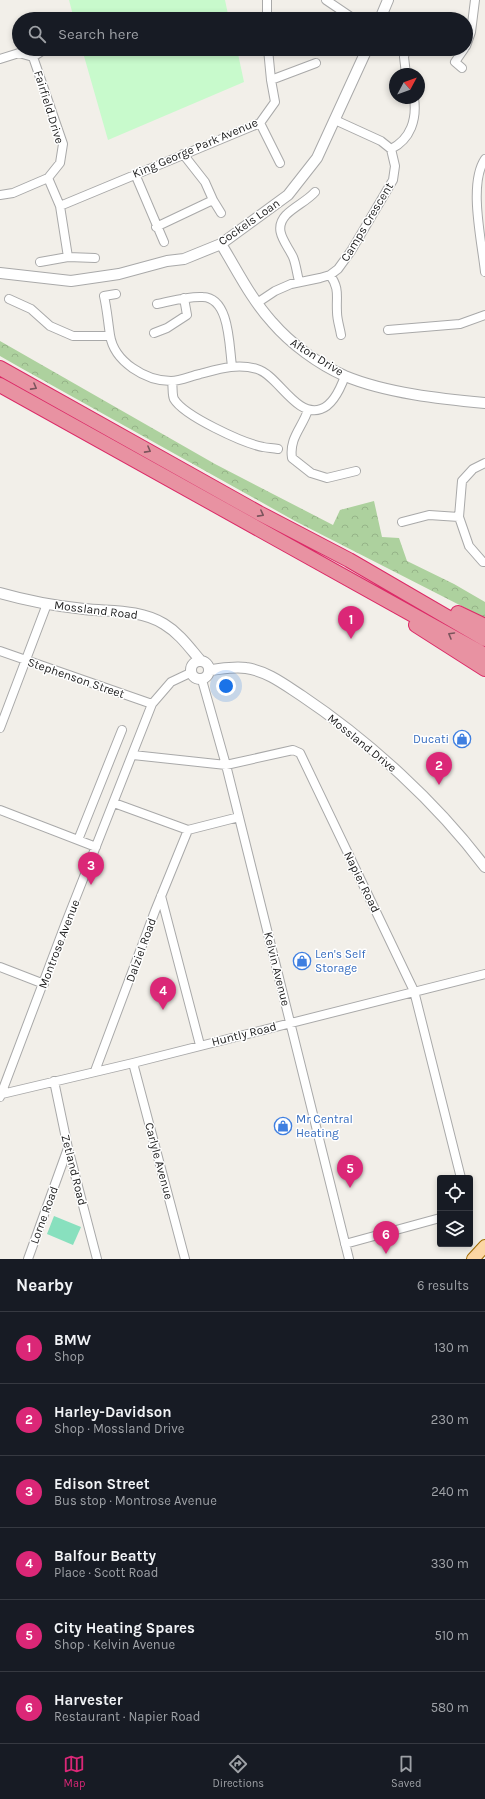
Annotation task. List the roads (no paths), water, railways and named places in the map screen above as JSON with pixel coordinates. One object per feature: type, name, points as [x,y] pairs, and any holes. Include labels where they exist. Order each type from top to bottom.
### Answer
[{"type":"highway","points":[[0,368],[259,513],[349,560],[485,626]]},
{"type":"highway","points":[[0,385],[485,655]]},
{"type":"highway","points":[[61,419],[399,615],[485,669]]},
{"type":"highway","points":[[349,560],[485,638]]},
{"type":"main road","points":[[473,1259],[485,1246]]},
{"type":"street","points":[[266,12],[267,0]]},
{"type":"street","points":[[326,0],[344,12]]},
{"type":"street","points":[[383,12],[388,0]]},
{"type":"street","points":[[473,16],[475,0]]},
{"type":"street","name":"Fairfield Drive","points":[[0,59],[12,55]]},
{"type":"street","name":"Fairfield Drive","points":[[30,56],[33,57],[63,144],[60,163],[48,178]]},
{"type":"street","name":"King George Park Avenue","points":[[60,206],[260,123],[275,102],[270,80],[268,56]]},
{"type":"street","name":"Cockels Loan","points":[[0,272],[71,281],[119,274],[184,258],[221,244],[288,195],[317,158],[364,56]]},
{"type":"street","points":[[404,56],[405,68]]},
{"type":"street","points":[[459,56],[455,62],[462,68]]},
{"type":"street","points":[[270,80],[316,63]]},
{"type":"street","points":[[335,120],[381,141],[391,149],[398,146],[412,129],[415,113],[414,104]]},
{"type":"street","points":[[260,123],[280,163]]},
{"type":"street","name":"Camps Crescent","points":[[330,275],[338,269],[346,258],[392,180],[395,166],[391,149]]},
{"type":"street","points":[[183,154],[205,182],[221,213]]},
{"type":"street","points":[[485,159],[478,172],[476,192],[485,272]]},
{"type":"street","points":[[135,174],[156,227],[164,242]]},
{"type":"street","points":[[0,195],[13,192],[48,178],[60,206],[68,257]]},
{"type":"street","points":[[299,281],[294,259],[287,249],[281,234],[280,226],[288,214],[308,200],[315,192]]},
{"type":"street","points":[[156,227],[213,200]]},
{"type":"street","name":"Afton Drive","points":[[221,244],[256,303],[288,339],[312,357],[345,376],[381,387],[440,398],[485,403]]},
{"type":"street","points":[[40,262],[68,257],[95,258]]},
{"type":"street","points":[[256,303],[275,291],[299,281],[330,275],[337,287],[337,312],[341,335]]},
{"type":"street","points":[[116,294],[104,296],[110,336],[118,352],[129,366],[154,379],[172,381],[232,366],[258,369],[267,375],[300,406],[308,410],[320,410],[327,406],[340,389],[345,376]]},
{"type":"street","points":[[157,304],[184,298],[205,296],[219,304],[225,316],[232,366]]},
{"type":"street","points":[[154,333],[166,328],[187,315],[184,298]]},
{"type":"street","points":[[10,299],[31,309],[50,326],[73,336],[110,336]]},
{"type":"street","points":[[388,330],[460,324],[485,315]]},
{"type":"street","points":[[172,381],[173,398],[180,407],[190,414],[238,438],[262,447],[278,449]]},
{"type":"street","points":[[308,410],[293,440],[290,449],[292,458],[311,473],[327,478],[356,471]]},
{"type":"street","points":[[485,463],[473,469],[462,481],[459,517],[469,546],[483,562],[485,562]]},
{"type":"street","points":[[402,522],[429,516],[459,517]]},
{"type":"street","name":"Mossland Road","points":[[0,593],[47,604],[85,609],[124,611],[145,616],[163,624],[173,631],[200,660]]},
{"type":"street","points":[[0,728],[47,604]]},
{"type":"street","name":"Stephenson Street","points":[[0,651],[152,704]]},
{"type":"street","points":[[200,660],[207,664],[210,670],[208,675],[202,680],[193,677],[190,672],[190,667],[194,662],[200,660]]},
{"type":"street","name":"Mossland Drive","points":[[210,670],[246,668],[275,678],[316,705],[391,766],[449,824],[485,867]]},
{"type":"street","name":"Montrose Avenue","points":[[1,1096],[152,704],[170,682],[190,672]]},
{"type":"street","name":"Kelvin Avenue","points":[[202,680],[226,765],[350,1259]]},
{"type":"street","points":[[78,840],[122,730]]},
{"type":"street","name":"Napier Road","points":[[133,755],[226,765],[293,750],[300,753],[414,991],[460,1175]]},
{"type":"street","points":[[114,803],[188,830],[239,817]]},
{"type":"street","points":[[0,810],[96,847]]},
{"type":"street","name":"Dalziel Road","points":[[95,1071],[161,896],[188,830]]},
{"type":"street","points":[[161,896],[200,1045]]},
{"type":"street","points":[[0,967],[44,984]]},
{"type":"street","name":"Huntly Road","points":[[1,1096],[95,1071],[133,1063],[485,974]]},
{"type":"street","name":"Carlyle Avenue","points":[[133,1063],[185,1259]]},
{"type":"street","name":"Zetland Road","points":[[54,1082],[68,1148],[97,1259]]},
{"type":"street","name":"Lorne Road","points":[[28,1259],[68,1148]]},
{"type":"street","points":[[345,1244],[437,1219]]},
{"type":"place","name":"BMW","points":[[351,639]]},
{"type":"place","name":"Ducati","points":[[462,739]]},
{"type":"place","name":"Harley-Davidson","points":[[439,785]]},
{"type":"place","name":"Edison Street","points":[[91,885]]},
{"type":"place","name":"Len's Self Storage","points":[[302,961]]},
{"type":"place","name":"Balfour Beatty","points":[[163,1010]]},
{"type":"place","name":"Mr Central Heating","points":[[283,1126]]},
{"type":"place","name":"City Heating Spares","points":[[350,1188]]},
{"type":"place","name":"Harvester","points":[[386,1254]]}]
